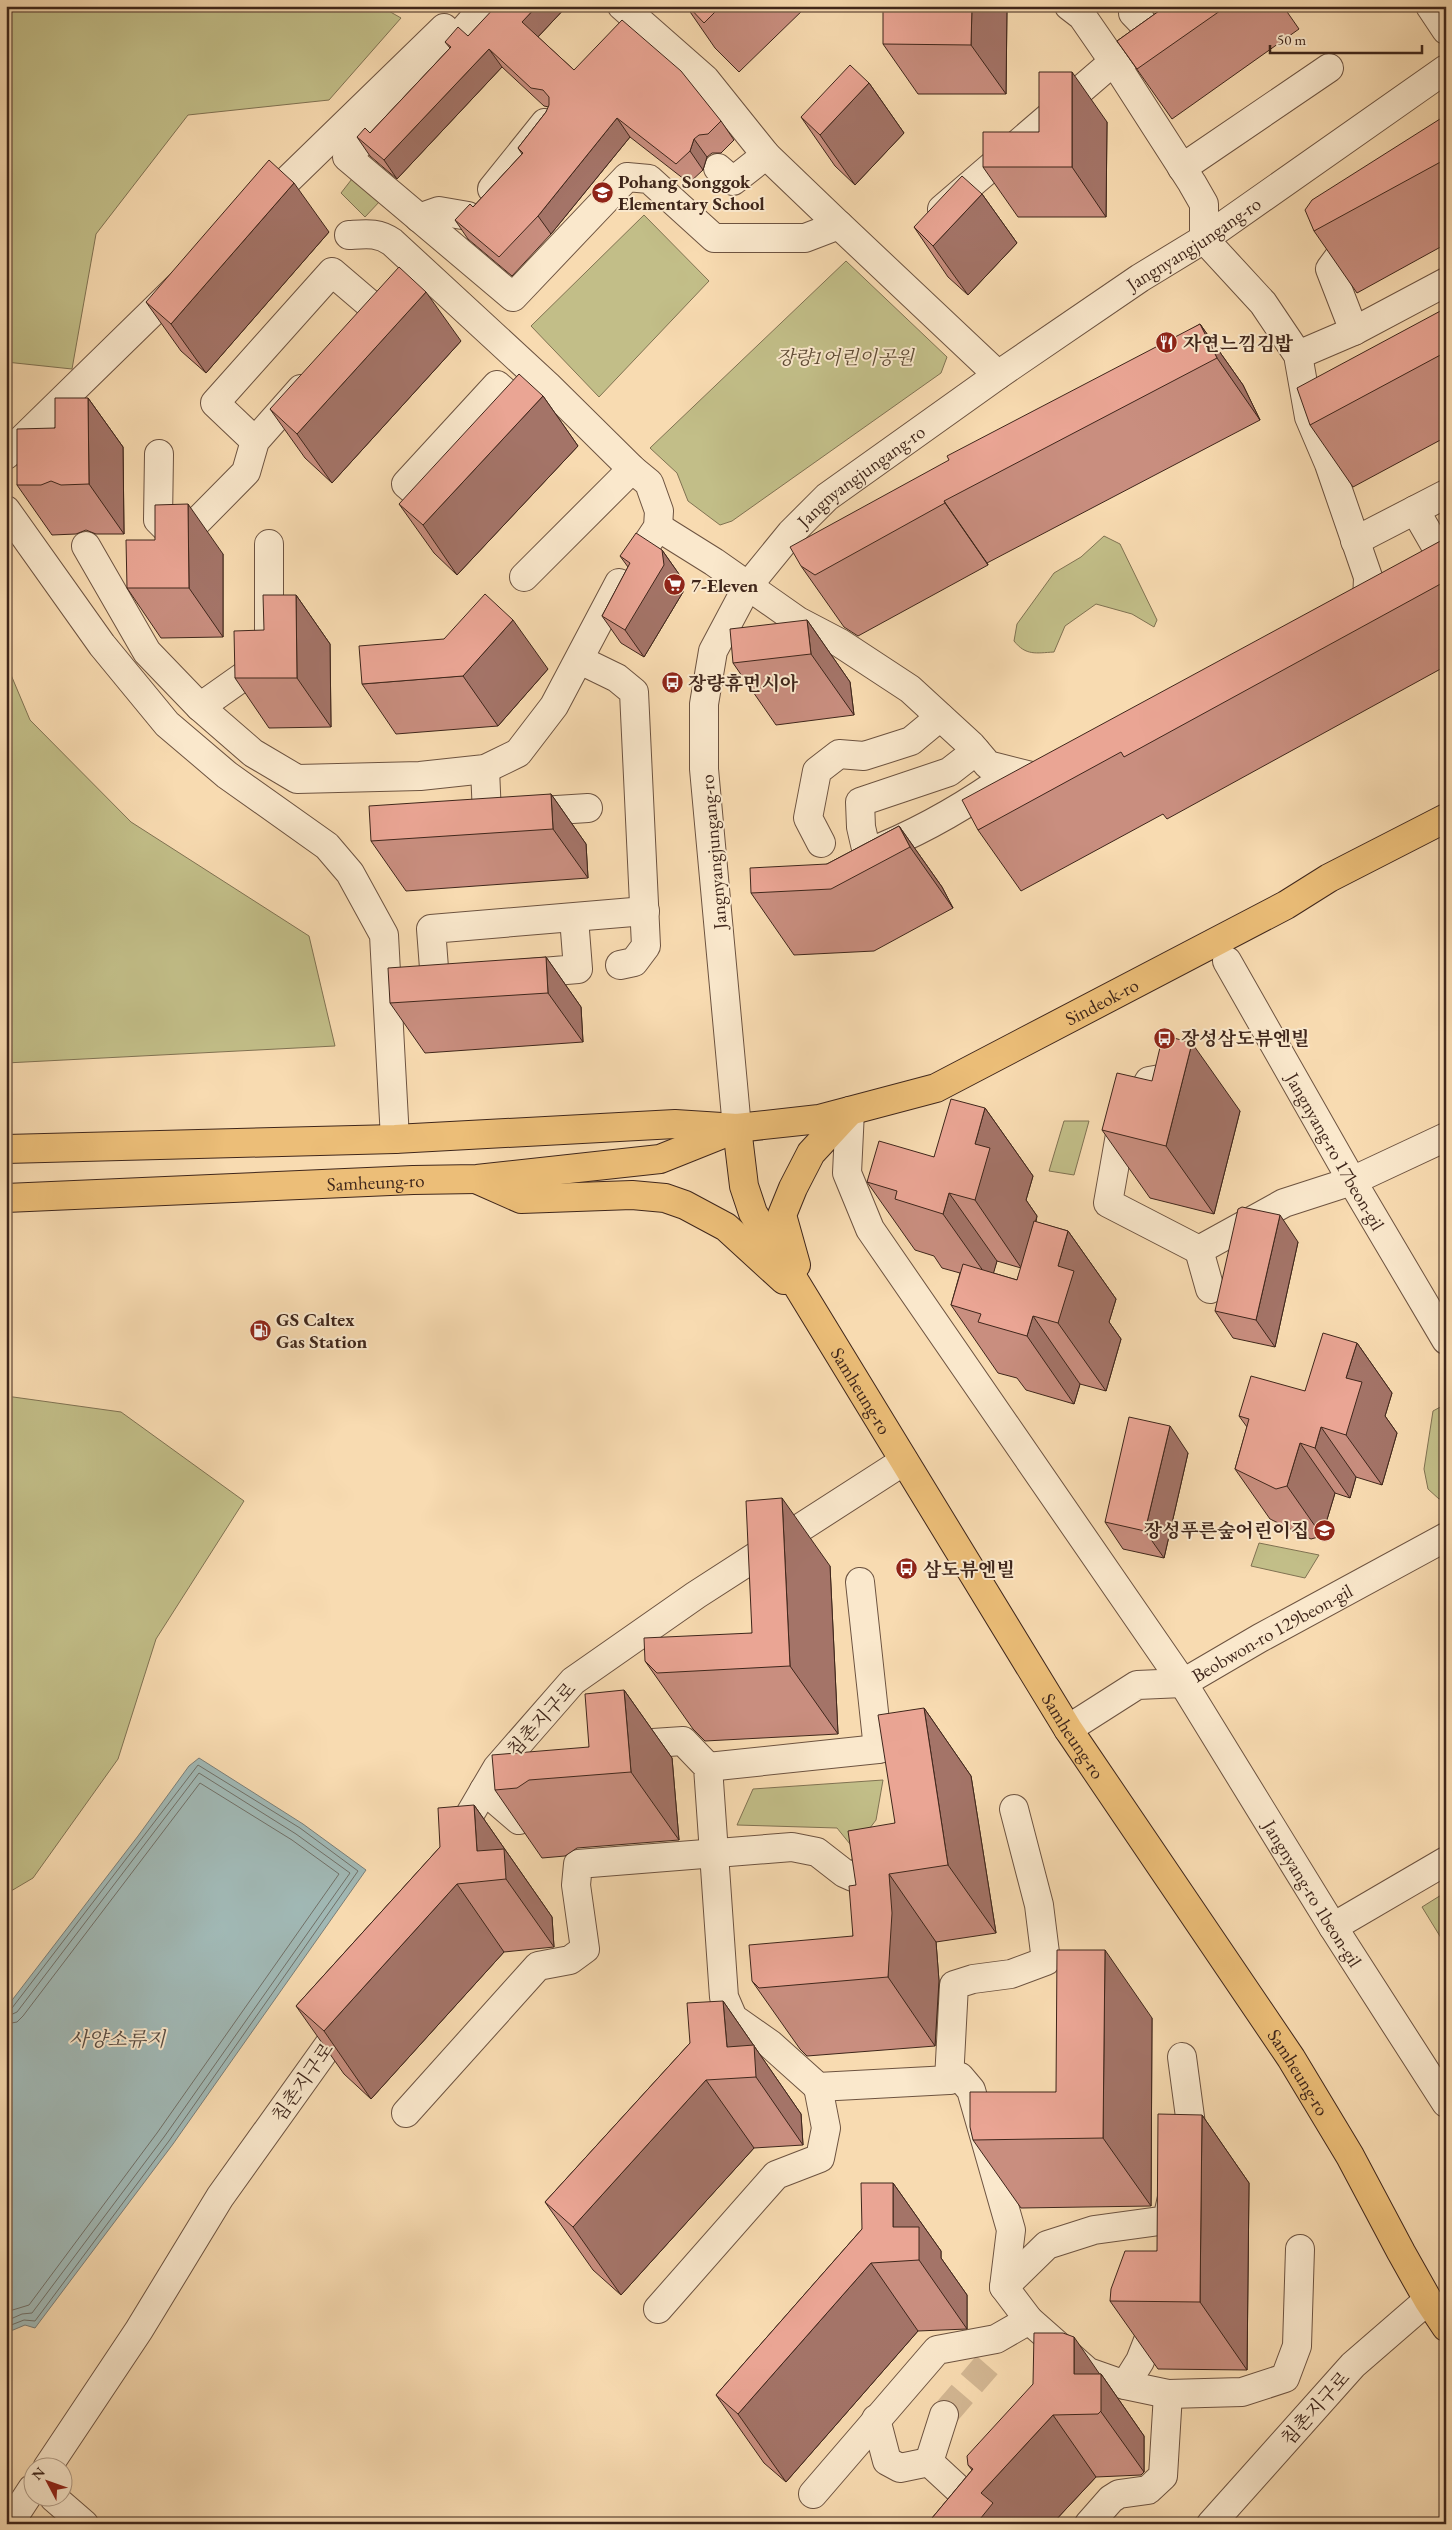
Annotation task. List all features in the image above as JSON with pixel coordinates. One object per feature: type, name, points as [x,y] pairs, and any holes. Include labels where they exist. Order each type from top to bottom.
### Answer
[{"type":"main road","name":"Sindeok-ro","points":[[737,1128],[819,1119],[936,1088],[1286,905],[1329,878],[1446,818]]},
{"type":"main road","points":[[806,1300],[782,1215],[811,1153],[850,1111]]},
{"type":"main road","points":[[6,1148],[395,1139],[675,1124],[737,1128]]},
{"type":"main road","name":"Samheung-ro","points":[[6,1198],[413,1180],[477,1180],[660,1159],[737,1128],[744,1186],[753,1213],[1068,1728],[1290,2058],[1350,2156],[1428,2300],[1446,2327]]},
{"type":"main road","points":[[477,1180],[521,1199],[632,1195],[665,1198],[685,1205],[726,1227],[806,1300]]},
{"type":"street","points":[[248,219],[466,6]]},
{"type":"street","points":[[484,6],[412,89],[347,157],[513,297],[627,177],[649,179],[714,238],[805,238],[839,225]]},
{"type":"street","points":[[622,6],[705,79],[766,155],[998,375]]},
{"type":"street","points":[[1069,6],[1082,16],[1204,204],[1204,239],[1264,303],[1298,355],[1309,417],[1329,464],[1368,577],[1367,604],[1332,624]]},
{"type":"street","points":[[1140,6],[1133,13],[1160,41]]},
{"type":"street","points":[[1430,6],[1446,30]]},
{"type":"street","points":[[932,218],[1113,62],[1155,46],[1183,24]]},
{"type":"street","points":[[1182,168],[1329,68]]},
{"type":"street","name":"Jangnyangjungang-ro","points":[[737,1128],[704,770],[704,704],[713,651],[747,587],[791,533],[827,497],[998,375],[1140,278],[1204,239],[1446,69]]},
{"type":"street","points":[[446,240],[504,176],[546,121]]},
{"type":"street","points":[[718,168],[733,181],[766,155]]},
{"type":"street","points":[[419,218],[440,211],[468,216]]},
{"type":"street","points":[[1354,331],[1330,268],[1344,250],[1387,224]]},
{"type":"street","points":[[349,235],[372,233],[383,236],[394,285]]},
{"type":"street","points":[[6,455],[198,267]]},
{"type":"street","points":[[86,546],[147,652],[200,707],[253,753],[296,779],[420,776],[485,769],[518,753],[554,706],[621,581],[658,527],[659,511],[649,483],[632,469],[547,385],[394,285],[332,272],[215,403],[254,442]]},
{"type":"street","points":[[1298,355],[1354,331],[1446,282]]},
{"type":"street","points":[[354,329],[394,285]]},
{"type":"street","points":[[116,599],[178,541],[246,472],[254,442],[321,367]]},
{"type":"street","points":[[459,493],[439,514],[406,484],[497,385],[532,415]]},
{"type":"street","points":[[512,436],[532,415],[547,385]]},
{"type":"street","points":[[1309,417],[1334,404]]},
{"type":"street","points":[[159,454],[158,520],[178,541]]},
{"type":"street","points":[[524,577],[632,469]]},
{"type":"street","points":[[1355,540],[1446,494]]},
{"type":"street","points":[[6,510],[102,645],[166,724],[227,775],[327,846],[350,873],[384,935],[395,1139]]},
{"type":"street","points":[[1415,510],[1446,564]]},
{"type":"street","points":[[658,527],[714,562],[798,621],[840,643],[910,689],[976,751],[988,765],[1057,783],[1074,773]]},
{"type":"street","points":[[200,707],[251,671],[269,640],[269,544]]},
{"type":"street","points":[[580,660],[617,678],[634,692],[646,946],[634,962],[620,964]]},
{"type":"street","points":[[821,843],[808,818],[817,771],[839,754],[864,756],[911,741],[940,717]]},
{"type":"street","points":[[976,751],[949,772],[860,802],[861,827],[867,853],[905,838],[956,812],[1014,772]]},
{"type":"street","points":[[485,769],[488,815]]},
{"type":"street","points":[[459,816],[588,808]]},
{"type":"street","points":[[574,918],[578,969],[435,981],[431,929],[645,911]]},
{"type":"street","name":"Jangnyang-ro 17beon-gil","points":[[1227,961],[1352,1181],[1446,1340]]},
{"type":"street","points":[[1205,1077],[1187,1073],[1149,1081],[1121,1129],[1108,1203],[1199,1250],[1210,1289]]},
{"type":"street","name":"Jangnyang-ro 1beon-gil","points":[[850,1111],[847,1172],[870,1229],[1183,1683],[1333,1927],[1446,2102]]},
{"type":"street","points":[[1199,1250],[1284,1203],[1352,1181],[1446,1136]]},
{"type":"street","name":"침촌지구로","points":[[445,1858],[497,1768],[573,1681],[696,1595],[904,1461]]},
{"type":"street","name":"Beobwon-ro 129beon-gil","points":[[1068,1728],[1137,1685],[1183,1683],[1260,1638],[1446,1537]]},
{"type":"street","points":[[860,1582],[878,1749]]},
{"type":"street","points":[[602,1759],[618,1747],[628,1744],[683,1741],[708,1767],[716,1854],[724,1997],[733,2018],[770,2044],[818,2087],[826,2128],[820,2158],[776,2174],[658,2309]]},
{"type":"street","points":[[708,1767],[895,1746],[905,1765],[909,1792]]},
{"type":"street","points":[[484,1790],[518,1809]]},
{"type":"street","points":[[949,2080],[954,1985],[973,1979],[1011,1974],[1046,1961],[1039,1905],[1014,1809]]},
{"type":"street","points":[[406,2113],[538,1966],[570,1960],[585,1949],[576,1885],[578,1864],[792,1847],[816,1852],[844,1874],[853,1877],[858,1875],[898,1826]]},
{"type":"street","points":[[1333,1927],[1446,1861]]},
{"type":"street","name":"침촌지구로","points":[[54,2458],[139,2330],[220,2197],[364,1994]]},
{"type":"street","points":[[1166,2249],[1167,2220],[1192,2132],[1182,2057]]},
{"type":"street","points":[[818,2087],[949,2080],[960,2077],[972,2090],[1011,2230],[1004,2287],[1029,2320],[1088,2372],[1126,2385],[1168,2394],[1242,2392],[1285,2378],[1297,2346],[1300,2249]]},
{"type":"street","points":[[1004,2287],[1047,2245],[1094,2230],[1167,2220]]},
{"type":"street","points":[[1126,2385],[1140,2361],[1165,2297],[1165,2288]]},
{"type":"street","name":"침촌지구로","points":[[1211,2524],[1353,2365],[1428,2300]]},
{"type":"street","points":[[812,2494],[937,2350],[996,2339],[1029,2320]]},
{"type":"street","points":[[1089,2524],[1111,2499],[1119,2494],[1148,2490],[1163,2476],[1168,2394]]},
{"type":"street","points":[[930,2462],[944,2415]]},
{"type":"street","points":[[876,2419],[887,2461],[900,2468],[930,2462]]},
{"type":"street","points":[[930,2462],[996,2524]]},
{"type":"street","points":[[9,2524],[22,2504]]},
{"type":"street","points":[[66,2508],[84,2524]]},
{"type":"green space","points":[[6,6],[380,6],[401,18],[329,100],[188,115],[96,234],[72,369],[6,362]]},
{"type":"green space","points":[[355,175],[381,200],[365,217],[341,193]]},
{"type":"green space","points":[[644,215],[709,281],[599,397],[531,326]]},
{"type":"green space","name":"장량1어린이공원","points":[[846,261],[947,357],[941,373],[732,521],[720,525],[688,501],[677,473],[650,448]]},
{"type":"green space","points":[[1104,536],[1120,544],[1157,620],[1154,627],[1132,614],[1096,604],[1065,626],[1054,652],[1032,652],[1018,646],[1014,641],[1017,624],[1054,573],[1081,557]]},
{"type":"green space","points":[[6,663],[30,720],[131,822],[309,936],[335,1046],[6,1063]]},
{"type":"green space","points":[[1064,1121],[1089,1121],[1074,1175],[1049,1171]]},
{"type":"green space","points":[[6,1396],[121,1412],[244,1501],[156,1639],[118,1759],[33,1878],[6,1894]]},
{"type":"green space","points":[[1444,1405],[1446,1407],[1446,1497],[1439,1499],[1428,1489],[1424,1469],[1433,1411]]},
{"type":"green space","points":[[1259,1543],[1319,1555],[1305,1578],[1251,1566]]},
{"type":"green space","points":[[883,1780],[876,1820],[854,1849],[837,1828],[737,1825],[753,1789]]},
{"type":"green space","points":[[1446,1892],[1446,1946],[1422,1907]]},
{"type":"water","name":"사양소류지","points":[[199,1758],[303,1824],[366,1870],[173,2144],[35,2328],[25,2325],[6,2333],[6,2008],[138,1836],[189,1766]]},
{"type":"building","points":[[496,6],[537,6],[522,22],[574,70],[622,20],[681,71],[721,121],[708,134],[699,135],[694,139],[690,151],[676,164],[617,118],[538,216],[499,257],[455,220],[470,204],[473,207],[523,153],[518,148],[546,112],[549,105],[549,97],[543,90],[531,88],[489,49],[384,160],[357,137],[365,128],[370,133],[451,47],[445,42],[458,27],[468,36]]},
{"type":"building","points":[[688,6],[721,6],[704,23]]},
{"type":"building","points":[[939,6],[972,6],[971,45],[883,44],[883,9],[939,9]]},
{"type":"building","points":[[1166,6],[1227,6],[1137,69],[1117,41]]},
{"type":"building","points":[[850,65],[869,83],[820,135],[801,117]]},
{"type":"building","points":[[1039,72],[1072,72],[1072,167],[983,167],[983,132],[1039,132]]},
{"type":"building","points":[[1440,119],[1446,130],[1446,159],[1314,231],[1305,210],[1312,200]]},
{"type":"building","points":[[269,160],[294,183],[171,324],[146,302]]},
{"type":"building","points":[[962,176],[982,194],[933,246],[914,227]]},
{"type":"building","points":[[399,267],[426,292],[297,434],[270,409]]},
{"type":"building","points":[[1446,308],[1446,352],[1310,425],[1297,388]]},
{"type":"building","points":[[1200,324],[1217,358],[944,501],[945,503],[815,575],[801,566],[790,547],[949,460],[947,456]]},
{"type":"building","points":[[519,374],[543,396],[423,525],[399,504]]},
{"type":"building","points":[[55,398],[88,398],[89,484],[61,485],[51,481],[41,485],[17,485],[17,429],[55,428]]},
{"type":"building","points":[[188,504],[189,588],[127,588],[126,540],[155,540],[155,505]]},
{"type":"building","points":[[636,533],[662,550],[664,565],[625,630],[602,616],[630,563],[620,556]]},
{"type":"building","points":[[1446,538],[1446,581],[1124,757],[1121,752],[978,830],[962,800]]},
{"type":"building","points":[[485,594],[513,620],[463,676],[362,684],[359,646],[444,639]]},
{"type":"building","points":[[263,595],[296,595],[297,678],[235,678],[234,631],[264,630]]},
{"type":"building","points":[[807,620],[811,654],[733,663],[730,629]]},
{"type":"building","points":[[551,794],[553,829],[371,841],[369,806]]},
{"type":"building","points":[[899,826],[910,847],[831,889],[751,893],[750,868],[827,864]]},
{"type":"building","points":[[546,957],[548,993],[390,1003],[388,968]]},
{"type":"building","points":[[1163,1035],[1192,1043],[1166,1146],[1102,1130],[1117,1073],[1152,1081]]},
{"type":"building","points":[[951,1099],[985,1108],[975,1144],[990,1148],[975,1200],[949,1193],[943,1214],[895,1199],[897,1191],[867,1182],[879,1141],[934,1157]]},
{"type":"building","points":[[1242,1207],[1280,1215],[1256,1320],[1215,1311],[1238,1209]]},
{"type":"building","points":[[1034,1221],[1068,1231],[1058,1266],[1074,1271],[1058,1323],[1033,1316],[1027,1336],[978,1322],[981,1314],[951,1305],[963,1264],[1017,1280]]},
{"type":"building","points":[[1323,1333],[1357,1343],[1346,1378],[1362,1382],[1346,1435],[1321,1427],[1315,1448],[1300,1443],[1287,1486],[1276,1489],[1235,1469],[1249,1419],[1239,1416],[1251,1376],[1305,1391]]},
{"type":"building","points":[[1129,1417],[1170,1426],[1145,1531],[1105,1522]]},
{"type":"building","points":[[782,1498],[790,1666],[657,1673],[645,1661],[644,1638],[752,1633],[746,1501]]},
{"type":"building","points":[[624,1690],[631,1772],[529,1780],[517,1788],[495,1790],[492,1755],[589,1747],[585,1694]]},
{"type":"building","points":[[924,1708],[948,1865],[889,1874],[892,1913],[888,1977],[759,1988],[752,1981],[749,1945],[853,1936],[849,1886],[856,1885],[848,1831],[895,1823],[878,1715]]},
{"type":"building","points":[[474,1805],[477,1851],[504,1849],[506,1879],[457,1884],[324,2031],[296,2006],[440,1847],[438,1808]]},
{"type":"building","points":[[1057,1950],[1105,1950],[1103,2138],[973,2140],[970,2127],[970,2092],[1056,2092]]},
{"type":"building","points":[[723,2001],[727,2047],[754,2045],[756,2077],[706,2080],[573,2227],[545,2202],[690,2043],[687,2003]]},
{"type":"building","points":[[1158,2114],[1202,2115],[1200,2302],[1110,2301],[1111,2289],[1125,2251],[1157,2251]]},
{"type":"building","points":[[861,2183],[893,2183],[893,2227],[919,2227],[919,2260],[871,2263],[738,2414],[716,2395],[862,2229]]},
{"type":"building","points":[[1034,2333],[1063,2333],[1074,2337],[1074,2374],[1101,2374],[1101,2411],[1098,2414],[1053,2415],[981,2493],[993,2503],[976,2524],[927,2524],[973,2469],[968,2465],[967,2456],[1033,2384]]},
{"type":"tunnel","points":[[944,2415],[987,2365]]},
{"type":"place","name":"Pohang Songgok Elementary School","points":[[602,192]]},
{"type":"place","name":"자연느낌김밥","points":[[1167,343]]},
{"type":"place","name":"7-Eleven","points":[[675,585]]},
{"type":"place","name":"장량휴먼시아","points":[[672,683]]},
{"type":"place","name":"장성삼도뷰엔빌","points":[[1165,1038]]},
{"type":"place","name":"GS Caltex Gas Station","points":[[260,1330]]},
{"type":"place","name":"장성푸른숲어린이집","points":[[1325,1530]]},
{"type":"place","name":"삼도뷰엔빌","points":[[907,1569]]}]
